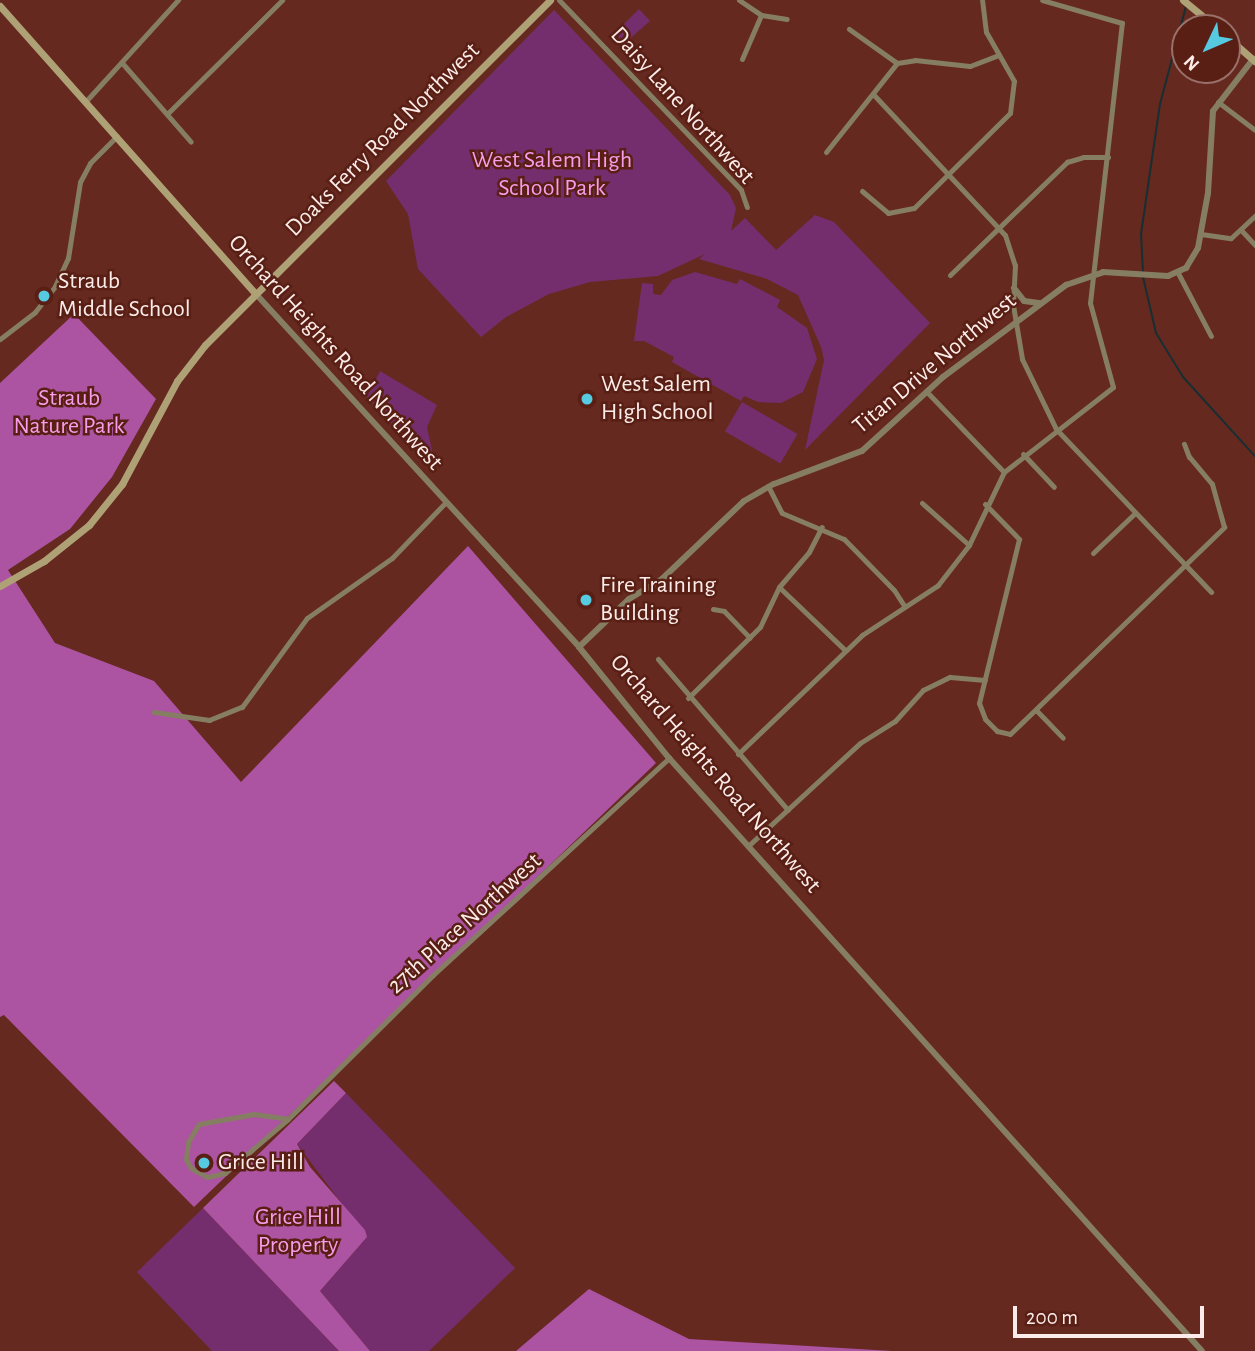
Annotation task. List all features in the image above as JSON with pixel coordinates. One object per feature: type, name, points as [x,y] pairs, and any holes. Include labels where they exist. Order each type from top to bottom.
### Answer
[{"type":"main road","name":"Doaks Ferry Road Northwest","points":[[0,586],[44,561],[103,510],[122,484],[182,374],[255,293],[550,0]]},
{"type":"main road","points":[[1183,0],[1200,14]]},
{"type":"main road","name":"Orchard Heights Road Northwest","points":[[0,6],[255,293]]},
{"type":"street","points":[[86,101],[122,64],[135,43],[178,0]]},
{"type":"street","points":[[167,114],[282,0]]},
{"type":"street","name":"Daisy Lane Northwest","points":[[559,0],[741,190],[747,207]]},
{"type":"street","points":[[739,0],[761,15],[787,19]]},
{"type":"street","points":[[862,191],[882,209],[905,213],[949,175],[1010,113],[1014,80],[986,32],[982,0]]},
{"type":"street","points":[[738,754],[845,650],[938,585],[969,545],[985,504],[1004,472],[1023,454],[1113,387],[1092,322],[1091,275],[1108,157],[1122,23],[1042,0]]},
{"type":"street","points":[[742,59],[750,50],[761,15]]},
{"type":"street","points":[[849,29],[897,63]]},
{"type":"street","points":[[826,152],[897,63],[915,60],[970,66],[999,55]]},
{"type":"street","points":[[1211,336],[1178,273],[1194,258],[1201,234],[1209,186],[1211,121],[1218,102],[1254,60]]},
{"type":"street","points":[[122,64],[191,142]]},
{"type":"street","points":[[873,94],[999,228],[1014,254],[1014,321],[1026,374],[1056,429],[1212,592]]},
{"type":"street","points":[[1218,102],[1255,130]]},
{"type":"street","points":[[0,339],[35,312],[55,286],[68,258],[80,182],[90,163],[117,136]]},
{"type":"street","points":[[950,275],[1068,162],[1108,157]]},
{"type":"street","points":[[1201,234],[1226,240],[1255,216]]},
{"type":"street","points":[[1241,230],[1255,245]]},
{"type":"street","name":"Titan Drive Northwest","points":[[579,647],[629,599],[662,579],[744,501],[768,486],[862,451],[926,391],[1039,303],[1091,275],[1178,273]]},
{"type":"street","points":[[1013,288],[1024,301],[1039,303]]},
{"type":"street","name":"Orchard Heights Road Northwest","points":[[255,293],[444,504],[579,647],[669,758],[1202,1351]]},
{"type":"street","points":[[926,391],[1004,472]]},
{"type":"street","points":[[985,504],[1019,539],[985,680],[981,710],[1002,734],[1015,731],[1037,711],[1221,532],[1224,522],[1212,484],[1189,457],[1184,444]]},
{"type":"street","points":[[1023,454],[1054,487]]},
{"type":"street","points":[[768,486],[782,513],[822,527],[851,545],[905,607]]},
{"type":"street","points":[[922,503],[969,545]]},
{"type":"street","points":[[154,712],[209,720],[242,707],[307,618],[392,558],[444,504]]},
{"type":"street","points":[[1093,553],[1135,513]]},
{"type":"street","points":[[688,698],[750,638],[767,617],[779,587],[809,552],[822,527]]},
{"type":"street","points":[[779,587],[845,650]]},
{"type":"street","points":[[713,609],[724,611],[750,638]]},
{"type":"street","points":[[658,659],[688,698],[788,810]]},
{"type":"street","points":[[748,846],[860,743],[895,721],[923,690],[950,677],[985,680]]},
{"type":"street","points":[[1037,711],[1063,738]]},
{"type":"street","name":"27th Place Northwest","points":[[288,1119],[254,1114],[199,1125],[188,1142],[187,1159],[191,1168],[207,1177],[225,1173],[288,1119],[433,975],[669,758]]},
{"type":"green space","points":[[639,9],[650,21],[625,43],[615,33]]},
{"type":"green space","name":"West Salem High School Park","points":[[554,10],[730,195],[736,208],[731,231],[745,218],[776,250],[815,215],[834,222],[930,323],[805,450],[824,360],[798,295],[767,279],[699,259],[705,254],[658,276],[590,282],[549,294],[506,317],[481,337],[418,269],[408,214],[386,181]]},
{"type":"green space","points":[[695,272],[737,284],[740,279],[780,300],[777,307],[807,328],[817,359],[803,392],[781,403],[758,402],[744,396],[741,401],[672,362],[674,357],[644,341],[634,341],[642,283],[653,284],[653,294],[661,295],[672,280]]},
{"type":"green space","name":"Straub Nature Park","points":[[74,314],[156,399],[112,477],[70,529],[8,570],[55,643],[154,681],[241,782],[468,546],[656,763],[194,1207],[4,1015],[0,1017],[0,383]]},
{"type":"green space","points":[[380,371],[437,405],[427,427],[433,455],[440,459],[432,468],[367,397]]},
{"type":"green space","points":[[742,402],[797,434],[780,463],[725,431]]},
{"type":"green space","name":"Grice Hill Property","points":[[334,1081],[346,1093],[297,1144],[310,1167],[365,1230],[367,1237],[320,1291],[370,1351],[339,1351],[203,1208]]},
{"type":"green space","name":"Grice Hill Property","points":[[346,1093],[515,1268],[429,1351],[370,1351],[320,1291],[367,1237],[297,1144]]},
{"type":"green space","name":"Grice Hill Property","points":[[203,1208],[339,1351],[212,1351],[137,1272]]},
{"type":"green space","points":[[589,1289],[689,1339],[892,1351],[516,1351]]},
{"type":"waterway","points":[[1143,272],[1141,234],[1160,104],[1186,6]]},
{"type":"waterway","points":[[1143,277],[1156,333],[1183,377],[1255,456]]},
{"type":"place","name":"Straub Middle School","points":[[44,296]]},
{"type":"place","name":"West Salem High School","points":[[587,399]]},
{"type":"place","name":"Fire Training Building","points":[[586,600]]},
{"type":"place","name":"Grice Hill","points":[[204,1163]]}]
